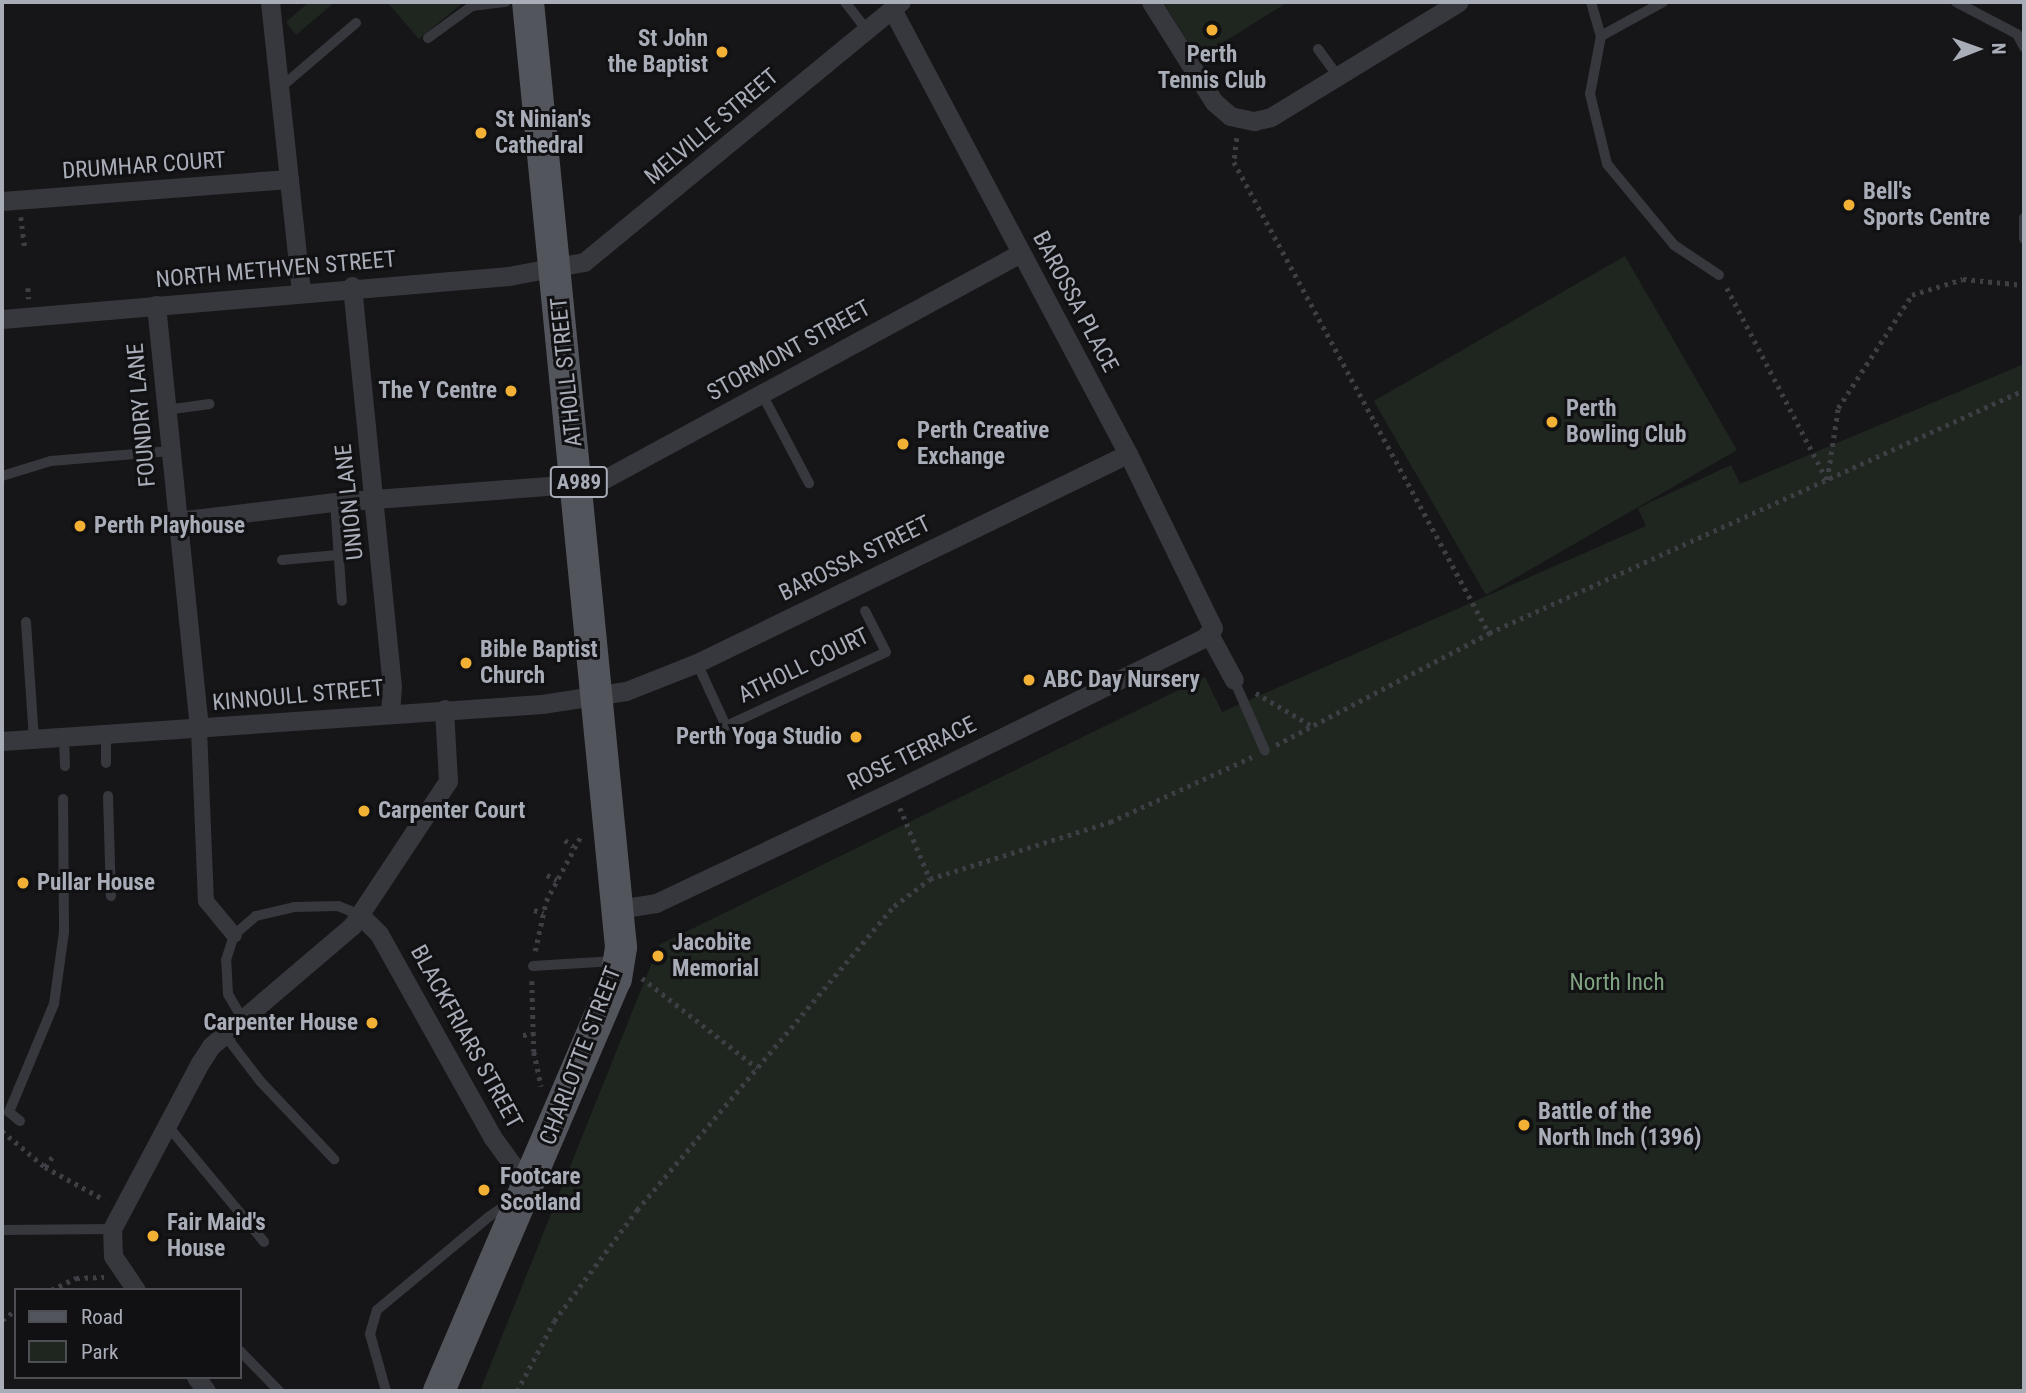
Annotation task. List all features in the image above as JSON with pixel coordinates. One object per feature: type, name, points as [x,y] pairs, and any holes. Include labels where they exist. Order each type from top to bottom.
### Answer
[{"type":"main road","name":"ATHOLL STREET","points":[[528,2],[579,485],[618,909]]},
{"type":"main road","name":"CHARLOTTE STREET","points":[[439,1391],[505,1213],[534,1177],[620,961],[618,909]]},
{"type":"street","points":[[273,2],[301,290]]},
{"type":"street","points":[[1151,2],[1214,102],[1240,120],[1271,117],[1459,2]]},
{"type":"street","name":"MELVILLE STREET","points":[[555,267],[584,262],[602,250],[897,6]]},
{"type":"street","name":"BAROSSA PLACE","points":[[897,6],[1021,253],[1128,454],[1234,680]]},
{"type":"street","name":"DRUMHAR COURT","points":[[11,201],[289,179]]},
{"type":"street","name":"STORMONT STREET","points":[[177,521],[335,502],[599,482],[1021,253]]},
{"type":"street","name":"NORTH METHVEN STREET","points":[[2,319],[301,290],[509,276],[555,267]]},
{"type":"street","name":"UNION LANE","points":[[352,286],[374,500],[390,713]]},
{"type":"street","name":"FOUNDRY LANE","points":[[156,305],[199,729]]},
{"type":"street","name":"BAROSSA STREET","points":[[598,697],[697,663],[1128,454]]},
{"type":"street","name":"ROSE TERRACE","points":[[618,909],[656,903],[893,791],[1210,627]]},
{"type":"street","name":"KINNOULL STREET","points":[[2,741],[106,736],[598,697]]},
{"type":"street","points":[[131,1283],[113,1256],[112,1229],[205,1054],[326,951],[360,915],[449,781],[444,709]]},
{"type":"street","points":[[199,729],[206,901],[234,935]]},
{"type":"street","name":"BLACKFRIARS STREET","points":[[360,915],[379,934],[492,1138],[514,1167],[534,1177]]},
{"type":"lane","points":[[428,38],[472,6],[506,2]]},
{"type":"lane","points":[[845,2],[867,30]]},
{"type":"lane","points":[[1591,2],[1601,36],[1590,94],[1607,164],[1674,245],[1720,275]]},
{"type":"lane","points":[[1601,36],[1663,2]]},
{"type":"lane","points":[[1956,2],[2017,34],[2024,47]]},
{"type":"lane","points":[[280,88],[356,23]]},
{"type":"lane","points":[[1318,49],[1338,78]]},
{"type":"lane","points":[[2024,218],[2024,239]]},
{"type":"lane","points":[[762,394],[809,482]]},
{"type":"lane","points":[[166,410],[210,404]]},
{"type":"lane","points":[[2,476],[51,461],[171,452]]},
{"type":"lane","points":[[335,502],[342,601]]},
{"type":"lane","points":[[282,560],[338,555]]},
{"type":"lane","name":"ATHOLL COURT","points":[[697,663],[726,726],[886,652],[865,611]]},
{"type":"lane","points":[[26,622],[34,740]]},
{"type":"lane","points":[[1234,680],[1265,751]]},
{"type":"lane","points":[[106,736],[106,763]]},
{"type":"lane","points":[[64,738],[65,766]]},
{"type":"lane","points":[[108,796],[111,896]]},
{"type":"lane","points":[[20,1121],[9,1112],[54,1004],[63,944],[64,799]]},
{"type":"lane","points":[[243,1020],[228,994],[226,960],[234,935],[256,916],[294,907],[338,906],[360,915]]},
{"type":"lane","points":[[533,966],[620,961]]},
{"type":"lane","points":[[225,1035],[260,1081],[334,1159]]},
{"type":"lane","points":[[167,1125],[264,1242]]},
{"type":"lane","points":[[386,1391],[370,1334],[377,1310],[505,1213]]},
{"type":"lane","points":[[2,1230],[112,1229]]},
{"type":"lane","points":[[242,1352],[279,1391]]},
{"type":"path","points":[[1240,120],[1234,162],[1489,633]]},
{"type":"path","points":[[11,201],[25,251]]},
{"type":"path","points":[[1720,275],[1827,480]]},
{"type":"path","points":[[1827,480],[1838,408],[1912,295],[1963,279],[2024,285]]},
{"type":"path","points":[[517,1391],[554,1321],[637,1210],[894,906],[930,879],[1110,822],[1265,751],[1489,633],[2024,390]]},
{"type":"path","points":[[1234,680],[1312,726]]},
{"type":"path","points":[[893,791],[930,879]]},
{"type":"path","points":[[542,1093],[530,993],[544,913],[573,846],[608,800]]},
{"type":"path","points":[[565,840],[573,846]]},
{"type":"path","points":[[547,875],[557,880]]},
{"type":"path","points":[[534,911],[544,913]]},
{"type":"path","points":[[620,961],[757,1068]]},
{"type":"path","points":[[521,992],[530,993]]},
{"type":"path","points":[[523,1035],[533,1034]]},
{"type":"path","points":[[2,1131],[45,1167],[124,1209]]},
{"type":"path","points":[[45,1167],[53,1156]]},
{"type":"path","points":[[55,1288],[76,1278],[131,1283]]},
{"type":"green space","points":[[309,2],[335,2],[296,35],[286,22]]},
{"type":"green space","points":[[387,2],[464,2],[419,39]]},
{"type":"green space","name":"Perth Tennis Club","points":[[1163,2],[1288,2],[1198,58]]},
{"type":"green space","name":"Perth Bowling Club","points":[[1625,256],[1737,450],[1486,595],[1374,401]]},
{"type":"green space","name":"North Inch","points":[[2024,364],[2024,1391],[480,1391],[659,945],[1205,677],[1222,712],[1646,526],[1638,508],[1731,465],[1740,484]]},
{"type":"place","name":"Perth Tennis Club","points":[[1212,30]]},
{"type":"place","name":"St John the Baptist","points":[[722,52]]},
{"type":"place","name":"St Ninian's Cathedral","points":[[481,133]]},
{"type":"place","name":"Bell's Sports Centre","points":[[1849,205]]},
{"type":"place","name":"The Y Centre","points":[[511,391]]},
{"type":"place","name":"Perth Bowling Club","points":[[1552,422]]},
{"type":"place","name":"Perth Creative Exchange","points":[[903,444]]},
{"type":"place","name":"Perth Playhouse","points":[[80,526]]},
{"type":"place","name":"Bible Baptist Church","points":[[466,663]]},
{"type":"place","name":"ABC Day Nursery","points":[[1029,680]]},
{"type":"place","name":"Perth Yoga Studio","points":[[856,737]]},
{"type":"place","name":"Carpenter Court","points":[[364,811]]},
{"type":"place","name":"Pullar House","points":[[23,883]]},
{"type":"place","name":"Jacobite Memorial","points":[[658,956]]},
{"type":"place","name":"Carpenter House","points":[[372,1023]]},
{"type":"place","name":"Battle of the North Inch (1396)","points":[[1524,1125]]},
{"type":"place","name":"Footcare Scotland","points":[[484,1190]]},
{"type":"place","name":"Fair Maid's House","points":[[153,1236]]}]
